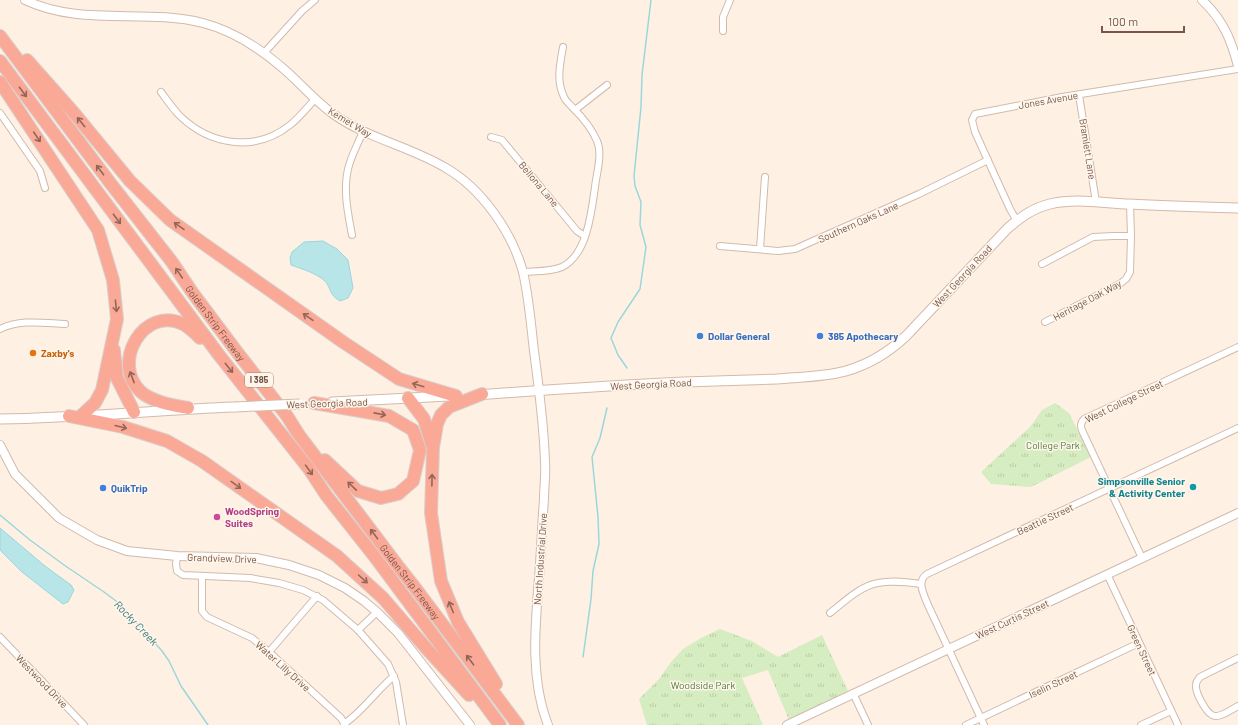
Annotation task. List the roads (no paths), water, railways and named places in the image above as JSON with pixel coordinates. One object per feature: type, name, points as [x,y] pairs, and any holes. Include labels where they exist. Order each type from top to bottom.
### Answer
[{"type":"highway","points":[[0,29],[74,113],[130,181],[170,220],[342,342],[400,379],[456,396]]},
{"type":"highway","name":"Golden Strip Freeway","points":[[0,36],[111,184],[172,262],[192,292],[287,416],[299,435],[519,725]]},
{"type":"highway","name":"Golden Strip Freeway","points":[[0,61],[219,355],[309,469],[326,495],[375,557],[500,725]]},
{"type":"highway","points":[[0,82],[98,230],[113,280],[117,319],[114,341],[102,390],[95,403],[81,416]]},
{"type":"highway","points":[[188,408],[152,398],[142,392],[135,384],[130,372],[129,361],[130,354],[137,337],[143,330],[159,322],[176,322],[189,328],[219,355]]},
{"type":"highway","points":[[114,341],[117,378],[134,412]]},
{"type":"highway","points":[[482,394],[449,407],[441,415],[437,424],[433,448],[431,513],[441,581],[458,622],[519,725]]},
{"type":"highway","points":[[408,398],[424,419],[433,448]]},
{"type":"highway","points":[[299,435],[358,491],[381,498],[398,494],[413,481],[420,450],[413,430],[389,416],[314,403]]},
{"type":"highway","points":[[69,416],[122,427],[167,441],[202,461],[337,556],[384,598],[426,648],[496,725]]},
{"type":"main road","name":"West Georgia Road","points":[[0,419],[81,416],[188,408],[456,396],[833,374],[855,368],[876,359],[896,346],[1000,235],[1025,214],[1038,208],[1050,204],[1069,202],[1096,202],[1179,207],[1238,208]]},
{"type":"street","name":"Kemet Way","points":[[26,0],[50,10],[66,13],[96,16],[154,16],[180,18],[216,27],[241,38],[264,53],[315,99],[337,116],[363,131],[447,168],[467,182],[495,213],[514,248],[522,272],[539,391]]},
{"type":"street","points":[[264,53],[302,11],[315,0]]},
{"type":"street","points":[[723,31],[724,17],[730,0]]},
{"type":"street","points":[[1202,0],[1222,23],[1232,46],[1238,67]]},
{"type":"street","points":[[522,272],[545,271],[561,267],[572,259],[581,245],[591,219],[599,156],[598,142],[586,123],[564,98],[560,85],[559,72],[563,47]]},
{"type":"street","name":"Jones Avenue","points":[[1017,221],[1010,209],[972,122],[972,117],[975,114],[1238,67]]},
{"type":"street","points":[[575,110],[607,85]]},
{"type":"street","points":[[161,92],[179,116],[198,130],[211,137],[236,143],[268,138],[280,132],[294,121],[315,99]]},
{"type":"street","name":"Bramlett Lane","points":[[1079,95],[1096,202]]},
{"type":"street","points":[[0,113],[40,171],[45,188]]},
{"type":"street","points":[[352,235],[346,201],[346,184],[348,168],[363,131]]},
{"type":"street","name":"Bellona Lane","points":[[491,137],[502,140],[577,231],[585,236]]},
{"type":"street","name":"Southern Oaks Lane","points":[[720,246],[785,250],[804,246],[919,194],[988,160]]},
{"type":"street","points":[[760,249],[765,177]]},
{"type":"street","name":"Heritage Oak Way","points":[[1045,322],[1124,281],[1130,272],[1130,204]]},
{"type":"street","points":[[1042,264],[1093,237],[1131,236]]},
{"type":"street","points":[[0,329],[6,326],[26,322],[64,324]]},
{"type":"street","name":"West College Street","points":[[1142,558],[1081,427],[1081,422],[1082,420],[1238,347]]},
{"type":"street","name":"North Industrial Drive","points":[[539,391],[546,464],[535,636],[537,683],[544,715],[548,725]]},
{"type":"street","name":"Beattie Street","points":[[921,584],[923,577],[927,574],[1238,428]]},
{"type":"street","name":"Grandview Drive","points":[[0,445],[15,474],[59,518],[80,532],[97,540],[127,551],[177,556],[256,558],[289,565],[319,575],[345,588],[377,612],[398,633],[470,725]]},
{"type":"street","name":"West Curtis Street","points":[[787,725],[1238,513]]},
{"type":"street","points":[[177,556],[177,572],[183,575],[264,580],[285,585],[317,596],[323,600],[358,630],[388,664],[396,682],[402,725]]},
{"type":"street","name":"Green Street","points":[[1107,574],[1178,725]]},
{"type":"street","name":"Water Lilly Drive","points":[[202,576],[202,611],[207,617],[252,638],[340,718],[344,724]]},
{"type":"street","points":[[830,613],[864,588],[877,583],[892,581],[921,584],[928,605],[984,725]]},
{"type":"street","points":[[269,652],[317,596]]},
{"type":"street","points":[[358,630],[377,612]]},
{"type":"street","name":"Westwood Drive","points":[[0,637],[81,724]]},
{"type":"street","name":"Iselin Street","points":[[966,725],[1139,643]]},
{"type":"street","points":[[1238,658],[1200,677],[1196,681],[1196,687],[1205,709],[1210,715],[1219,716],[1238,706]]},
{"type":"street","points":[[344,724],[353,718],[384,684],[394,676]]},
{"type":"street","points":[[853,693],[868,725]]},
{"type":"street","points":[[1141,725],[1171,711]]},
{"type":"water","points":[[323,241],[337,249],[348,260],[353,288],[348,298],[340,301],[332,294],[325,281],[321,278],[291,265],[290,258],[292,252],[304,242]]},
{"type":"water","points":[[0,528],[45,566],[71,585],[74,590],[68,602],[63,604],[22,572],[0,550]]},
{"type":"waterway","points":[[627,368],[618,355],[611,338],[618,322],[640,289],[646,247],[640,225],[641,202],[635,186],[634,176],[641,107],[642,75],[651,0]]},
{"type":"waterway","points":[[583,657],[591,599],[593,571],[599,544],[592,457],[600,438],[607,408]]},
{"type":"waterway","name":"Rocky Creek","points":[[0,515],[30,540],[120,604],[162,651],[169,661],[181,686],[208,725]]},
{"type":"place","name":"Dollar General","points":[[700,336]]},
{"type":"place","name":"385 Apothecary","points":[[820,336]]},
{"type":"place","name":"Zaxby's","points":[[33,353]]},
{"type":"place","name":"Simpsonville Senior & Activity Center","points":[[1193,487]]},
{"type":"place","name":"QuikTrip","points":[[103,488]]},
{"type":"place","name":"WoodSpring Suites","points":[[217,517]]},
{"type":"park label","name":"College Park","points":[[1053,445]]},
{"type":"park label","name":"Woodside Park","points":[[703,685]]}]
